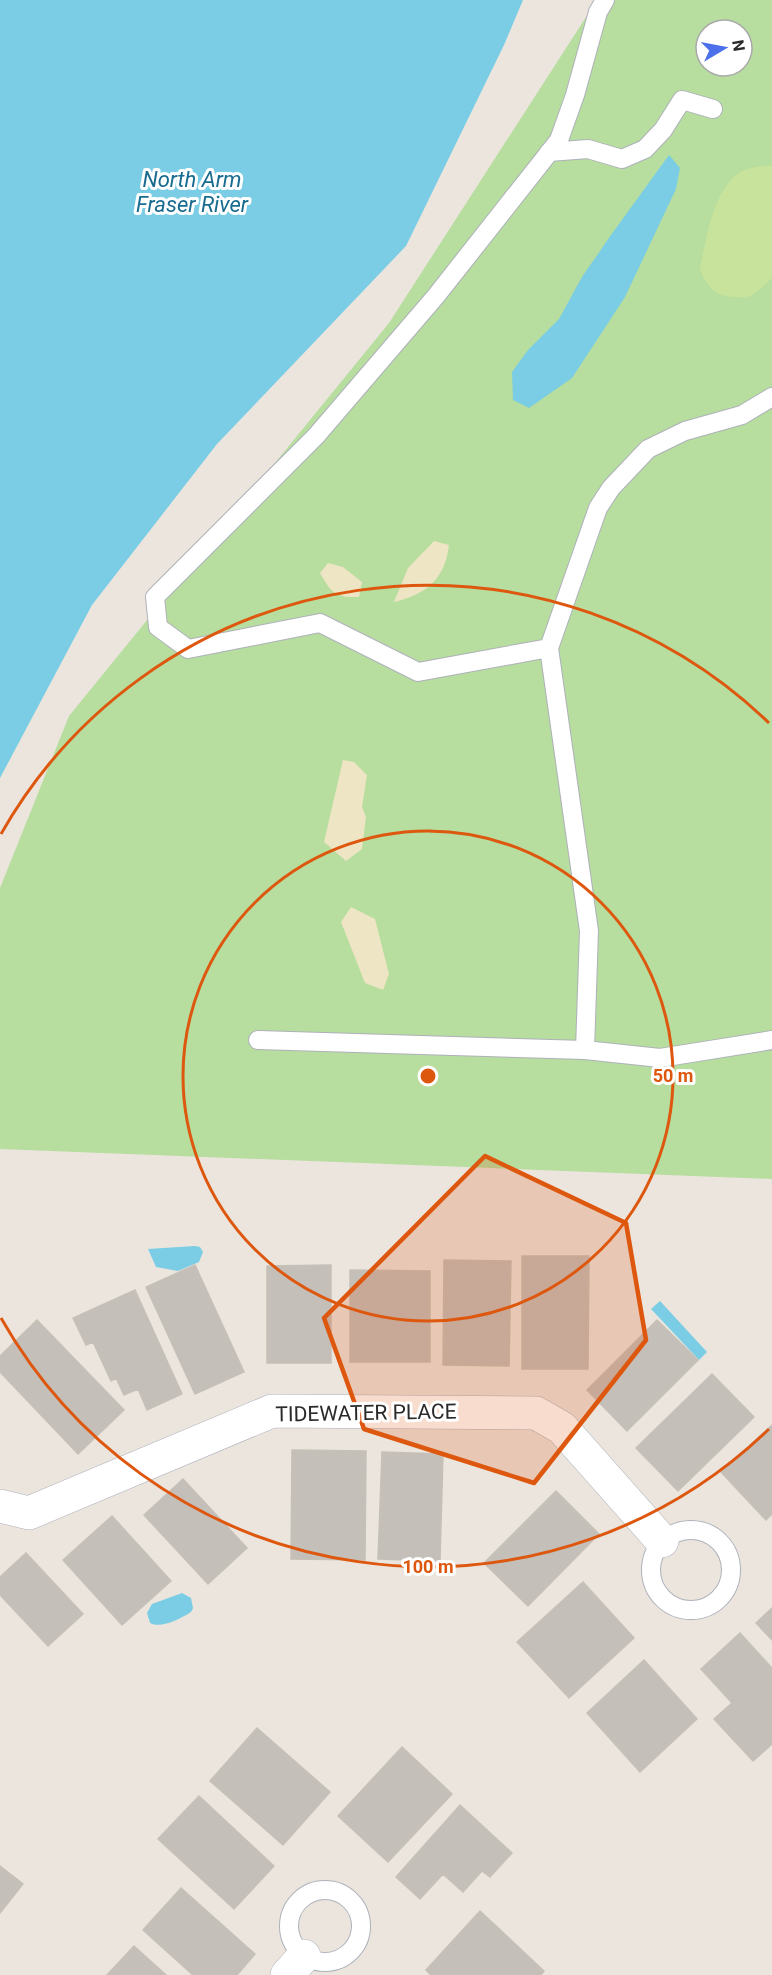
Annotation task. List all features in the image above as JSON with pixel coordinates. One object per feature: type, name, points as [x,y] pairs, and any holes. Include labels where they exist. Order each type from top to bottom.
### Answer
[{"type":"street","name":"TIDEWATER PLACE","points":[[0,1506],[29,1513],[272,1411],[536,1413],[562,1428],[662,1541]]},
{"type":"lane","points":[[549,648],[418,672],[320,624],[188,649],[158,627],[155,597],[316,436],[436,296],[559,140],[575,94],[598,12],[605,0]]},
{"type":"lane","points":[[549,152],[588,148],[622,159],[645,149],[663,129],[682,100],[713,109]]},
{"type":"lane","points":[[585,1050],[589,931],[549,648],[598,508],[610,488],[648,449],[685,431],[742,415],[772,397]]},
{"type":"lane","points":[[258,1040],[585,1050],[660,1058],[772,1040]]},
{"type":"lane","points":[[699,1530],[712,1535],[722,1544],[729,1556],[732,1569],[730,1583],[714,1604],[702,1609],[689,1610],[675,1608],[664,1600],[656,1590],[651,1578],[651,1565],[662,1541],[673,1533],[699,1530]]},
{"type":"lane","points":[[328,1890],[350,1899],[361,1921],[361,1933],[357,1944],[349,1954],[327,1963],[315,1962],[296,1966],[296,1948],[290,1937],[289,1925],[291,1914],[297,1904],[306,1895],[316,1891],[328,1890]]},
{"type":"highlighted area","points":[[485,1156],[626,1223],[646,1340],[534,1483],[364,1429],[324,1318]]},
{"type":"green space","points":[[597,0],[772,0],[772,1179],[0,1149],[0,888],[69,716],[389,323]]},
{"type":"green space","points":[[772,166],[772,278],[749,297],[717,293],[708,285],[700,267],[708,231],[721,194],[740,172]]},
{"type":"sand","points":[[434,541],[449,545],[439,576],[425,589],[406,599],[394,602],[408,568]]},
{"type":"sand","points":[[328,563],[343,567],[362,582],[359,597],[339,595],[327,585],[320,573]]},
{"type":"sand","points":[[343,760],[354,762],[367,775],[362,807],[366,817],[362,849],[346,861],[324,842]]},
{"type":"sand","points":[[351,907],[375,919],[389,974],[383,990],[365,983],[341,922]]},
{"type":"water","name":"North Arm Fraser River","points":[[0,0],[523,0],[504,45],[406,246],[217,444],[92,605],[0,778]]},
{"type":"water","points":[[669,155],[680,168],[676,189],[625,297],[572,378],[529,408],[513,400],[512,372],[528,350],[559,319],[582,277]]},
{"type":"water","points":[[200,1247],[203,1252],[199,1262],[178,1271],[156,1267],[148,1249]]},
{"type":"water","points":[[660,1301],[707,1352],[699,1360],[651,1309]]},
{"type":"water","points":[[182,1593],[191,1598],[193,1608],[191,1612],[165,1624],[150,1623],[147,1613],[152,1604]]},
{"type":"building","points":[[522,1256],[589,1256],[588,1369],[522,1369]]},
{"type":"building","points":[[444,1260],[511,1261],[509,1366],[443,1365]]},
{"type":"building","points":[[195,1265],[244,1372],[195,1394],[146,1287]]},
{"type":"building","points":[[331,1265],[331,1363],[267,1363],[267,1266]]},
{"type":"building","points":[[350,1270],[430,1271],[430,1362],[350,1362]]},
{"type":"building","points":[[135,1290],[182,1394],[147,1410],[138,1389],[124,1395],[116,1378],[111,1381],[93,1342],[86,1345],[73,1318]]},
{"type":"building","points":[[37,1320],[124,1410],[78,1454],[0,1372],[0,1356]]},
{"type":"building","points":[[657,1320],[698,1360],[627,1431],[587,1390]]},
{"type":"building","points":[[712,1374],[754,1417],[678,1491],[636,1448]]},
{"type":"building","points":[[772,1425],[772,1514],[766,1520],[721,1472]]},
{"type":"building","points":[[292,1450],[366,1451],[365,1560],[291,1559]]},
{"type":"building","points":[[382,1452],[443,1454],[440,1561],[378,1559]]},
{"type":"building","points":[[183,1479],[247,1548],[208,1584],[144,1515]]},
{"type":"building","points":[[556,1491],[599,1534],[528,1606],[484,1563]]},
{"type":"building","points":[[112,1516],[171,1581],[122,1625],[63,1560]]},
{"type":"building","points":[[26,1553],[83,1614],[48,1646],[0,1595],[0,1577]]},
{"type":"building","points":[[583,1582],[634,1638],[569,1698],[517,1642]]},
{"type":"building","points":[[772,1608],[772,1640],[756,1623]]},
{"type":"building","points":[[740,1633],[772,1668],[772,1744],[753,1761],[714,1719],[732,1703],[701,1669]]},
{"type":"building","points":[[644,1660],[697,1719],[640,1772],[587,1713]]},
{"type":"building","points":[[257,1728],[330,1792],[283,1845],[210,1781]]},
{"type":"building","points":[[402,1747],[452,1794],[388,1862],[338,1816]]},
{"type":"building","points":[[199,1796],[274,1866],[234,1909],[158,1839]]},
{"type":"building","points":[[460,1805],[512,1853],[490,1877],[482,1871],[463,1892],[443,1874],[420,1899],[396,1877]]},
{"type":"building","points":[[0,1866],[23,1884],[0,1913]]},
{"type":"building","points":[[181,1888],[255,1954],[237,1975],[193,1975],[143,1930]]},
{"type":"building","points":[[480,1911],[544,1971],[541,1975],[431,1975],[426,1970]]},
{"type":"building","points":[[134,1946],[166,1975],[107,1975]]}]
